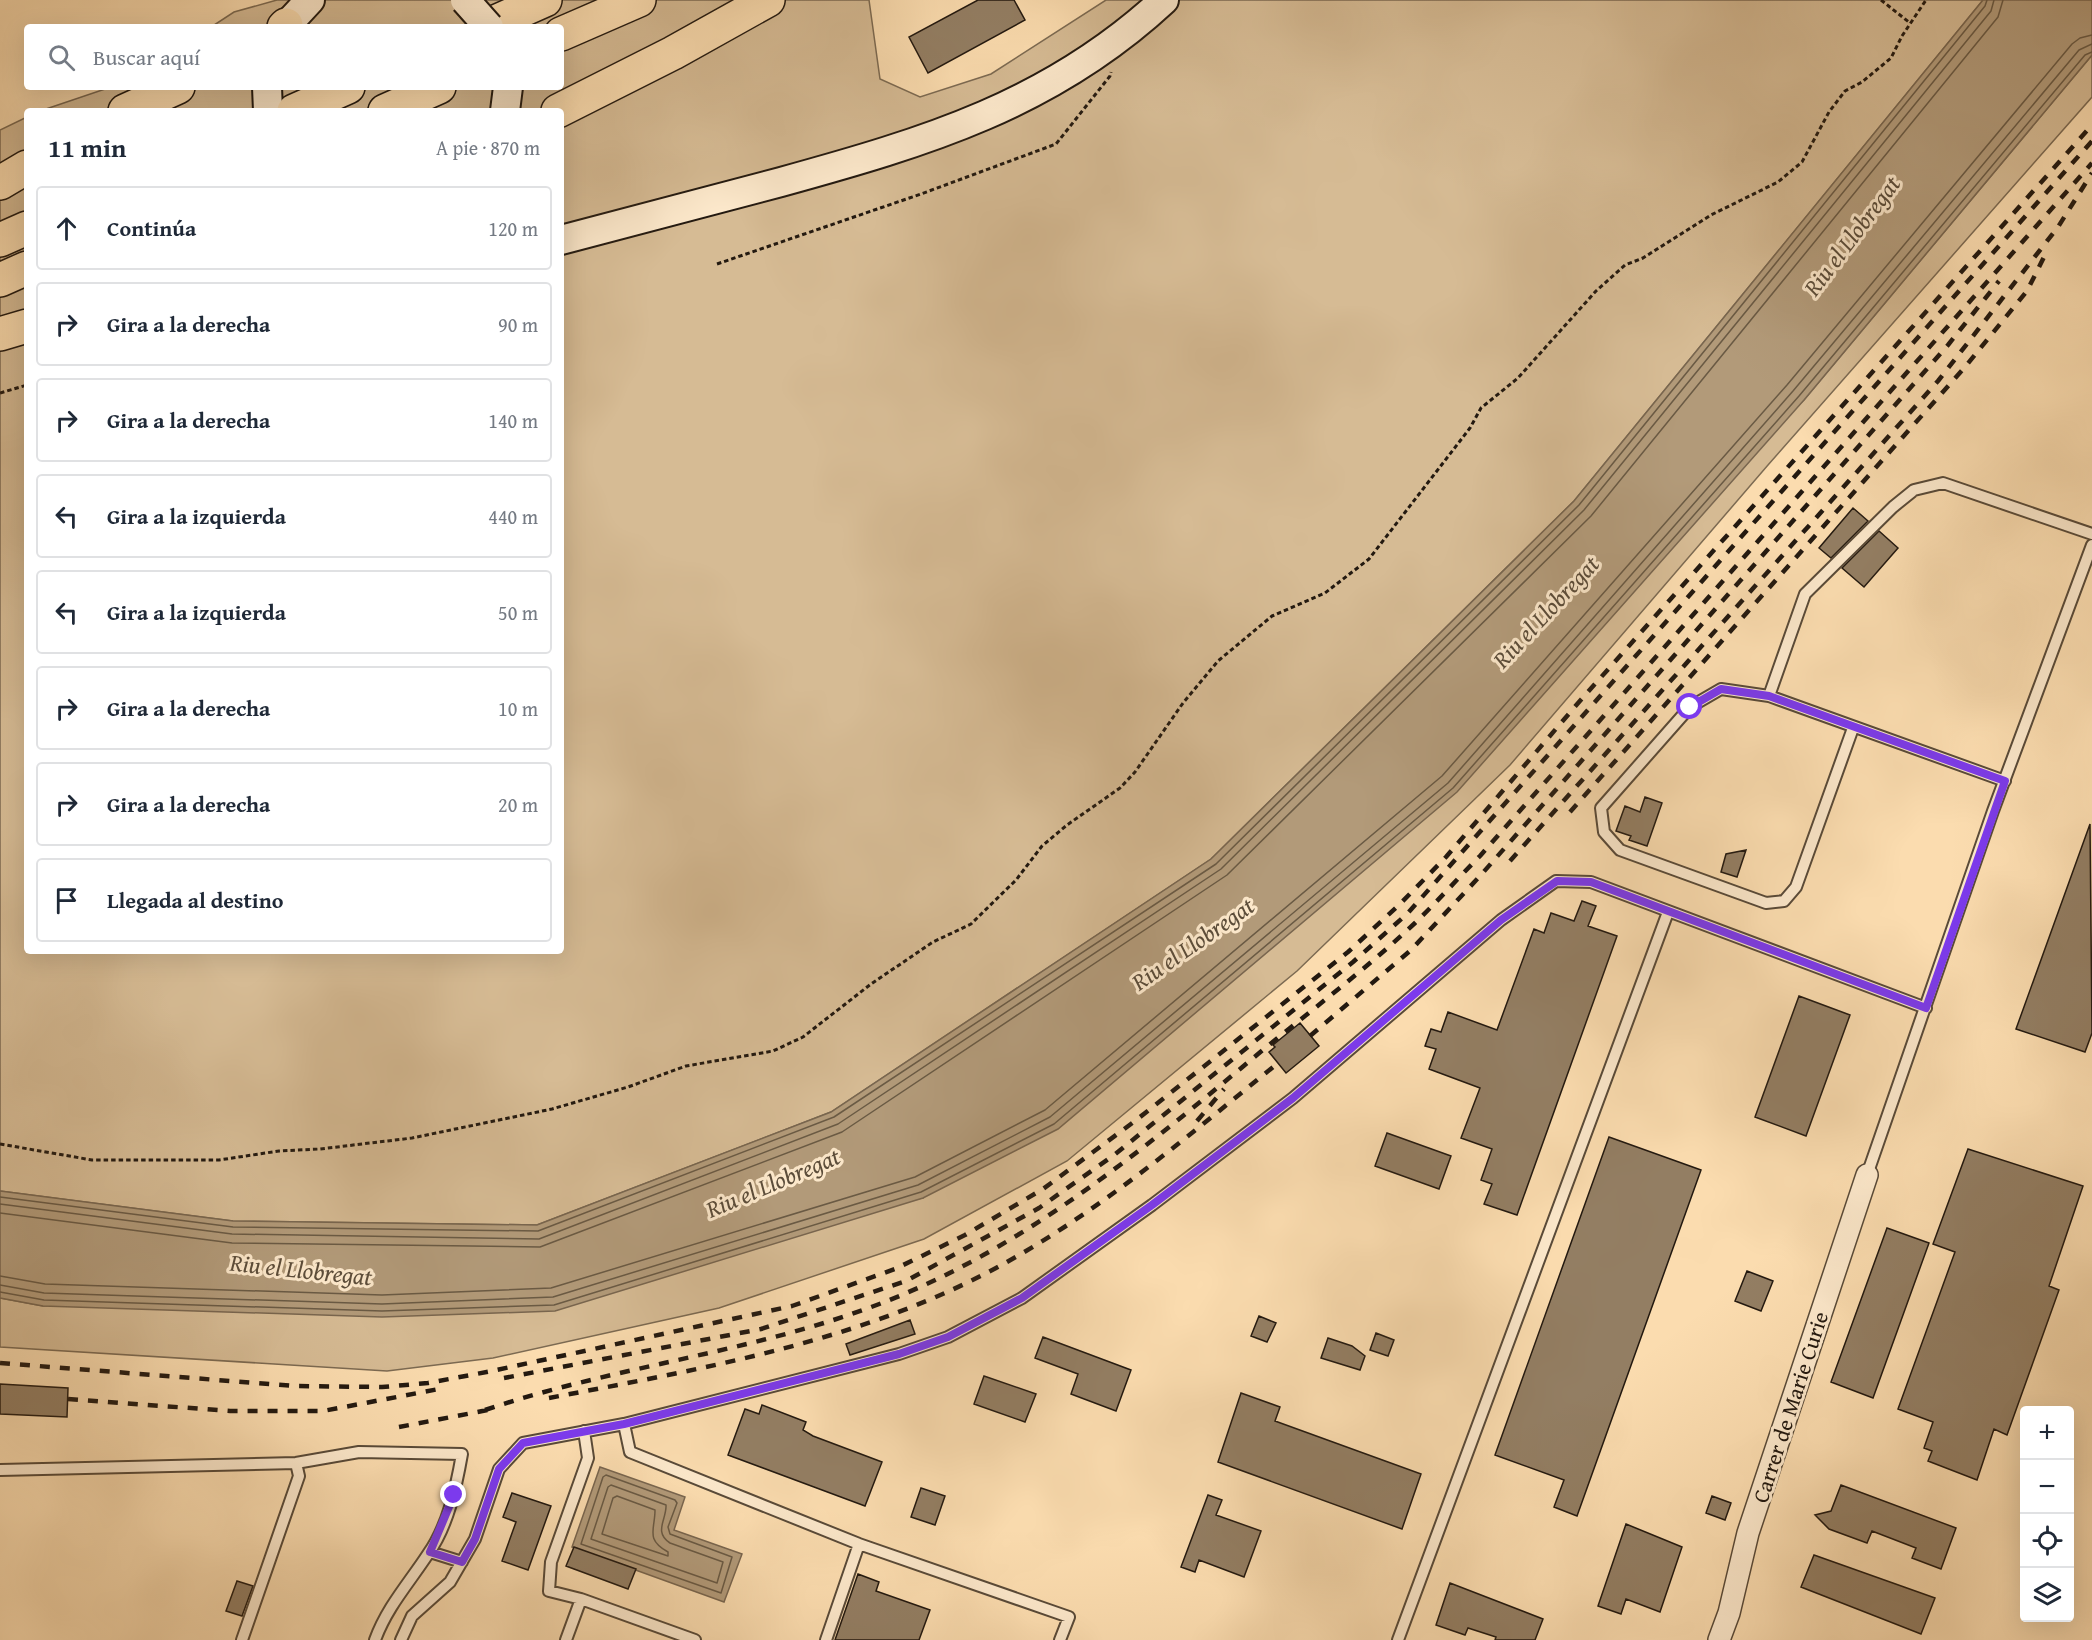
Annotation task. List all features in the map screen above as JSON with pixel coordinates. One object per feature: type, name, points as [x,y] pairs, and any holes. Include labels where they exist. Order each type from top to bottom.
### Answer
[{"type":"highway","points":[[493,24],[545,0]]},
{"type":"highway","points":[[564,33],[639,0]]},
{"type":"highway","points":[[564,108],[673,53],[768,0]]},
{"type":"highway","points":[[132,108],[171,90]]},
{"type":"highway","points":[[301,108],[341,90]]},
{"type":"highway","points":[[392,108],[433,90]]},
{"type":"highway","points":[[0,183],[24,169]]},
{"type":"highway","points":[[0,240],[24,229]]},
{"type":"highway","points":[[0,280],[24,269]]},
{"type":"highway","points":[[0,334],[24,327]]},
{"type":"main road","points":[[287,24],[310,0]]},
{"type":"main road","points":[[465,0],[484,24]]},
{"type":"main road","points":[[564,239],[921,142],[1045,87],[1111,43],[1164,0]]},
{"type":"main road","points":[[267,90],[268,108]]},
{"type":"street","name":"Carrer de Marie Curie","points":[[1719,1640],[1729,1613],[1748,1533],[1867,1175]]},
{"type":"lane","points":[[1769,696],[1805,594],[1893,507],[1914,490],[1943,483],[2092,534]]},
{"type":"lane","points":[[1867,1175],[2005,781],[2092,545]]},
{"type":"lane","points":[[1853,728],[1796,887],[1784,901],[1766,903],[1620,850],[1604,832],[1601,807],[1690,707],[1721,689],[1769,696],[2005,781]]},
{"type":"lane","points":[[401,1640],[412,1616],[450,1582],[475,1539],[499,1469],[523,1443],[624,1424],[899,1354],[948,1337],[1022,1298],[1152,1205],[1293,1098],[1501,920],[1557,881],[1591,882],[1926,1008]]},
{"type":"lane","points":[[1398,1640],[1668,912]]},
{"type":"lane","points":[[624,1424],[630,1452],[860,1544],[1069,1617],[1060,1640]]},
{"type":"lane","points":[[584,1431],[588,1458],[551,1562],[549,1592],[581,1599],[695,1640]]},
{"type":"lane","points":[[0,1470],[296,1463],[359,1452],[462,1454],[454,1495],[430,1552],[384,1616],[375,1640]]},
{"type":"lane","points":[[242,1640],[300,1476],[296,1463]]},
{"type":"lane","points":[[826,1640],[860,1544]]},
{"type":"lane","points":[[430,1552],[462,1562]]},
{"type":"lane","points":[[566,1640],[581,1599]]},
{"type":"path","points":[[1881,0],[1910,23]]},
{"type":"path","points":[[0,1144],[92,1160],[219,1160],[412,1138],[552,1109],[628,1087],[686,1066],[773,1051],[803,1037],[872,984],[933,942],[971,924],[1016,880],[1042,846],[1067,825],[1120,788],[1135,772],[1184,703],[1218,661],[1272,616],[1324,593],[1369,559],[1470,428],[1481,408],[1518,378],[1596,291],[1625,265],[1643,258],[1664,242],[1711,215],[1778,182],[1802,162],[1829,112],[1845,91],[1862,82],[1891,58],[1910,23],[1926,0]]},
{"type":"path","points":[[717,264],[921,194],[1056,144],[1110,76],[1111,43]]},
{"type":"path","points":[[0,393],[24,386]]},
{"type":"shaded area","points":[[277,0],[869,0],[880,79],[920,97],[991,74],[1106,0],[1983,0],[1574,501],[1211,859],[831,1112],[537,1225],[233,1221],[0,1191],[0,130],[24,118],[24,954],[564,954],[564,108],[49,108],[102,90],[564,90],[564,24],[216,24],[234,12]]},
{"type":"shaded area","points":[[2092,55],[2092,97],[1768,465],[1510,765],[1297,971],[1067,1161],[924,1239],[719,1308],[493,1358],[387,1371],[0,1347],[0,1298],[43,1306],[923,1198],[1804,400]]},
{"type":"water","name":"Riu el Llobregat","points":[[1983,0],[2092,0],[2092,55],[1804,400],[1457,792],[1058,1129],[923,1198],[555,1311],[382,1317],[43,1306],[0,1298],[0,1191],[233,1221],[537,1225],[831,1112],[1211,859],[1574,501]]},
{"type":"water","points":[[600,1467],[685,1497],[674,1530],[742,1554],[724,1602],[572,1547]]},
{"type":"building","points":[[978,0],[1014,0],[1025,20],[928,73],[909,37]]},
{"type":"building","points":[[1853,508],[1868,521],[1831,558],[1819,548]]},
{"type":"building","points":[[1879,531],[1898,548],[1864,587],[1842,568]]},
{"type":"building","points":[[1645,797],[1662,803],[1647,846],[1629,840],[1631,836],[1616,831],[1625,806],[1640,812]]},
{"type":"building","points":[[2090,824],[2092,1033],[2085,1052],[2016,1029]]},
{"type":"building","points":[[1746,850],[1737,877],[1721,872],[1726,854]]},
{"type":"building","points":[[1582,901],[1596,906],[1588,926],[1617,936],[1517,1215],[1484,1204],[1492,1184],[1481,1180],[1492,1149],[1461,1138],[1480,1088],[1429,1069],[1436,1049],[1425,1046],[1431,1029],[1441,1032],[1448,1012],[1497,1030],[1534,929],[1544,933],[1551,913],[1574,921]]},
{"type":"building","points":[[1799,996],[1850,1015],[1806,1136],[1755,1117]]},
{"type":"building","points":[[1300,1023],[1319,1046],[1286,1073],[1269,1052],[1275,1047],[1273,1045]]},
{"type":"building","points":[[1387,1133],[1451,1156],[1439,1189],[1375,1166]]},
{"type":"building","points":[[1609,1137],[1701,1170],[1577,1516],[1554,1507],[1564,1480],[1495,1455]]},
{"type":"building","points":[[1968,1149],[2083,1186],[2049,1286],[2059,1290],[2007,1435],[1994,1429],[1977,1480],[1928,1461],[1932,1451],[1924,1448],[1933,1422],[1898,1409],[1955,1252],[1933,1244]]},
{"type":"building","points":[[1887,1228],[1929,1243],[1873,1398],[1831,1382]]},
{"type":"building","points":[[1747,1271],[1773,1281],[1761,1311],[1735,1301]]},
{"type":"building","points":[[1259,1316],[1276,1323],[1267,1342],[1251,1336]]},
{"type":"building","points":[[910,1320],[915,1334],[850,1355],[846,1344]]},
{"type":"building","points":[[1376,1333],[1394,1340],[1388,1356],[1370,1350]]},
{"type":"building","points":[[1043,1337],[1131,1370],[1116,1411],[1071,1394],[1078,1374],[1035,1358]]},
{"type":"building","points":[[1328,1338],[1352,1346],[1365,1356],[1360,1370],[1321,1358]]},
{"type":"building","points":[[984,1376],[1036,1394],[1025,1422],[974,1404]]},
{"type":"building","points":[[0,1384],[68,1388],[67,1417],[0,1414]]},
{"type":"building","points":[[1241,1393],[1280,1407],[1275,1421],[1421,1474],[1402,1529],[1218,1462]]},
{"type":"building","points":[[762,1405],[806,1422],[803,1430],[813,1436],[882,1462],[865,1506],[728,1455],[745,1409],[759,1414]]},
{"type":"building","points":[[1841,1485],[1956,1528],[1941,1569],[1912,1558],[1916,1548],[1872,1531],[1867,1543],[1829,1529],[1815,1515],[1831,1511]]},
{"type":"building","points":[[921,1488],[945,1496],[935,1525],[911,1517]]},
{"type":"building","points":[[512,1493],[551,1506],[528,1570],[502,1561],[516,1522],[503,1517]]},
{"type":"building","points":[[1208,1495],[1222,1500],[1216,1515],[1261,1531],[1244,1577],[1199,1560],[1195,1572],[1181,1567]]},
{"type":"building","points":[[1712,1496],[1731,1503],[1725,1520],[1706,1513]]},
{"type":"building","points":[[1626,1524],[1682,1547],[1660,1612],[1626,1599],[1621,1614],[1598,1606]]},
{"type":"building","points":[[574,1547],[636,1569],[628,1589],[566,1566]]},
{"type":"building","points":[[1814,1555],[1935,1598],[1921,1634],[1801,1587]]},
{"type":"building","points":[[858,1574],[879,1582],[876,1591],[930,1610],[919,1640],[835,1640]]},
{"type":"building","points":[[237,1581],[253,1586],[242,1616],[226,1611]]},
{"type":"building","points":[[1450,1583],[1543,1619],[1535,1640],[1495,1640],[1496,1637],[1468,1628],[1465,1635],[1436,1625]]},
{"type":"railway","points":[[0,1363],[294,1386],[382,1387],[428,1383],[792,1306],[895,1269],[965,1235],[1043,1189],[1135,1121],[1348,952],[1400,904],[1446,857],[1579,702],[2092,125]]},
{"type":"railway","points":[[504,1378],[761,1329],[906,1281],[1039,1208],[1114,1155],[1353,962],[1408,913],[2092,141]]},
{"type":"railway","points":[[485,1410],[532,1395],[817,1325],[918,1288],[971,1262],[1022,1232],[1071,1200],[1166,1129],[1377,957],[1415,923],[1480,856],[2092,163]]},
{"type":"railway","points":[[1510,861],[1938,381],[2058,227],[2092,173]]},
{"type":"railway","points":[[1570,812],[1965,367],[2027,291],[2048,249]]},
{"type":"railway","points":[[1310,1036],[1411,950],[1480,876],[1948,345],[1999,281]]},
{"type":"railway","points":[[549,1398],[664,1376],[778,1350],[834,1334],[943,1294],[996,1268],[1070,1223],[1142,1172],[1278,1063]]},
{"type":"railway","points":[[1197,1121],[1224,1089]]},
{"type":"railway","points":[[68,1399],[230,1411],[323,1411],[439,1389]]},
{"type":"railway","points":[[399,1427],[493,1409]]},
{"type":"route","points":[[454,1495],[430,1552],[462,1562],[475,1539],[499,1469],[523,1443],[624,1424],[899,1354],[948,1337],[1022,1298],[1152,1205],[1293,1098],[1416,990],[1501,920],[1557,881],[1591,882],[1926,1008],[2005,781],[1769,696],[1749,691],[1721,689],[1690,707]]}]
